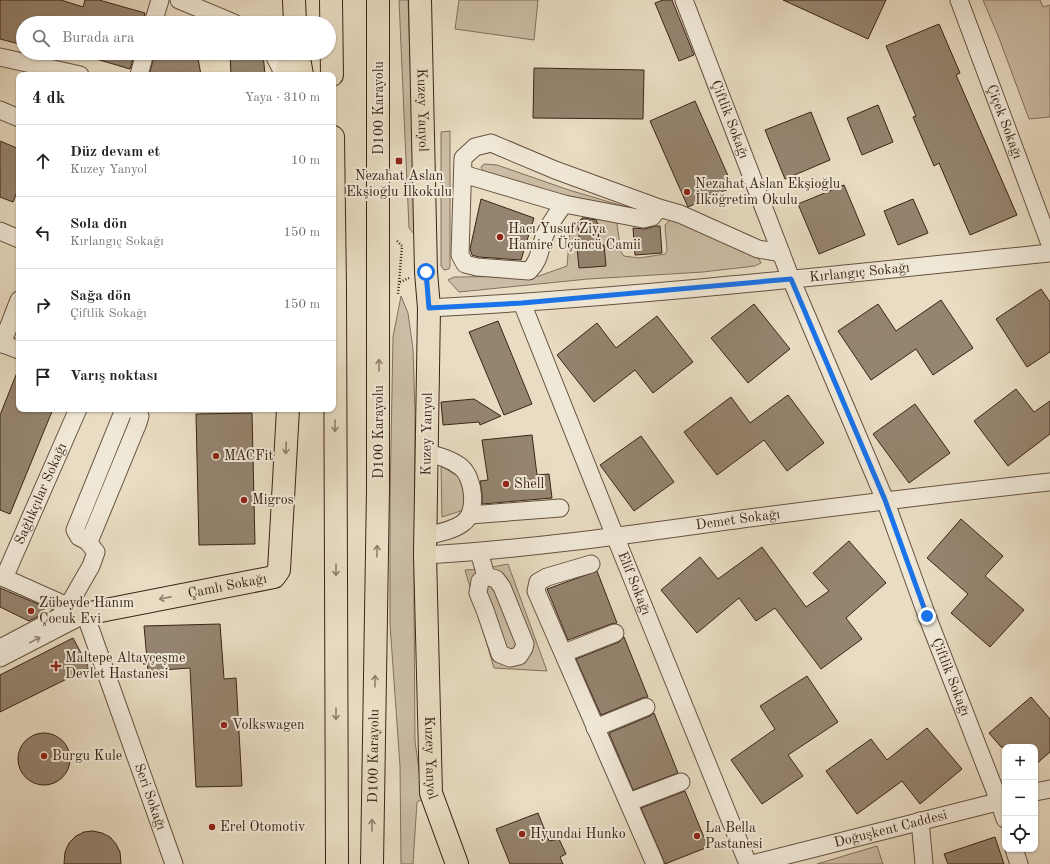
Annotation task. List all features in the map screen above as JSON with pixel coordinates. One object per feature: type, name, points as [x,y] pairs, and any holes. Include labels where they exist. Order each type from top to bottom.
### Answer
[{"type":"main road","points":[[294,0],[295,16]]},
{"type":"main road","points":[[331,0],[331,16]]},
{"type":"main road","name":"D100 Karayolu","points":[[372,864],[378,489],[378,0]]},
{"type":"main road","name":"Kuzey Yanyol","points":[[420,0],[426,272],[429,308],[425,546],[432,793],[457,864]]},
{"type":"main road","points":[[286,72],[289,60]]},
{"type":"main road","points":[[299,60],[301,72]]},
{"type":"main road","points":[[332,60],[332,72]]},
{"type":"main road","name":"Çamlı Sokağı","points":[[76,610],[274,577],[279,570],[288,412]]},
{"type":"main road","points":[[335,412],[337,864]]},
{"type":"main road","points":[[327,864],[337,812]]},
{"type":"street","points":[[155,16],[160,0]]},
{"type":"street","points":[[179,0],[217,16]]},
{"type":"street","name":"Çiftlik Sokağı","points":[[684,0],[791,279],[885,500],[927,616],[1002,800]]},
{"type":"street","name":"Çiçek Sokağı","points":[[959,0],[1050,244]]},
{"type":"street","points":[[0,57],[67,72]]},
{"type":"street","points":[[140,72],[143,60]]},
{"type":"street","points":[[277,60],[283,72]]},
{"type":"street","points":[[0,110],[16,117]]},
{"type":"street","points":[[564,204],[552,220],[544,236],[537,264],[529,271],[477,267],[465,264],[460,255],[464,158],[475,147],[491,143],[555,170],[659,208],[680,214],[758,249],[781,253]]},
{"type":"street","points":[[463,174],[564,204],[643,219],[652,217],[659,208]]},
{"type":"street","points":[[0,231],[16,237]]},
{"type":"street","name":"Kırlangıç Sokağı","points":[[429,308],[522,303],[791,279],[1050,253]]},
{"type":"street","name":"Elif Sokağı","points":[[522,303],[748,864]]},
{"type":"street","points":[[16,307],[1,343],[16,349]]},
{"type":"street","name":"Sağlıkçılar Sokağı","points":[[2,577],[77,412]]},
{"type":"street","points":[[2,577],[76,610],[96,552],[87,541],[79,537],[75,530],[123,412]]},
{"type":"street","points":[[87,541],[93,532],[138,423],[140,416],[137,412]]},
{"type":"street","points":[[425,546],[464,522],[470,515],[473,506],[472,485],[462,468],[447,458],[427,453]]},
{"type":"street","name":"Demet Sokağı","points":[[425,546],[479,552],[615,536],[885,500],[1050,482]]},
{"type":"street","points":[[470,515],[560,508]]},
{"type":"street","points":[[479,552],[486,576]]},
{"type":"street","points":[[590,564],[547,577],[538,582],[536,591],[655,864]]},
{"type":"street","name":"Çamlı Sokağı","points":[[0,648],[76,610]]},
{"type":"street","name":"Çamlı Sokağı","points":[[0,658],[76,610]]},
{"type":"street","name":"Seri Sokağı","points":[[76,610],[174,864]]},
{"type":"street","points":[[564,653],[615,633]]},
{"type":"street","points":[[595,728],[646,707]]},
{"type":"street","points":[[629,802],[681,782]]},
{"type":"street","points":[[1038,791],[1050,789]]},
{"type":"street","name":"Doğuşkent Caddesi","points":[[752,864],[1002,800]]},
{"type":"street","points":[[920,821],[924,864]]},
{"type":"street","points":[[1015,852],[1019,864]]},
{"type":"shaded area","points":[[399,0],[408,0],[416,236],[409,228]]},
{"type":"shaded area","points":[[459,0],[538,0],[534,40],[455,29]]},
{"type":"shaded area","points":[[983,0],[1040,0],[1043,7],[1050,5],[1050,117],[1029,119],[999,38]]},
{"type":"shaded area","points":[[450,131],[450,266],[449,269],[444,270],[441,266],[441,132]]},
{"type":"shaded area","points":[[484,164],[497,165],[569,190],[640,211],[559,194],[483,171],[481,167]]},
{"type":"shaded area","points":[[583,217],[611,219],[617,224],[621,252],[624,256],[639,258],[665,254],[667,251],[665,225],[669,221],[678,217],[689,221],[759,259],[761,263],[755,266],[703,272],[588,279],[459,292],[448,280],[454,277],[539,276],[567,266],[570,230]]},
{"type":"shaded area","points":[[401,296],[408,313],[413,349],[415,413],[415,741],[423,799],[417,802],[413,864],[401,864],[400,766],[390,624],[390,499],[393,337]]},
{"type":"shaded area","points":[[441,466],[464,480],[467,506],[461,511],[442,517]]},
{"type":"shaded area","points":[[508,564],[547,671],[494,668],[465,570],[483,569]]},
{"type":"shaded area","points":[[877,846],[883,864],[817,864]]},
{"type":"building","points":[[0,0],[61,0],[83,7],[85,0],[99,0],[145,13],[144,16],[16,16],[16,43],[0,39]]},
{"type":"building","points":[[663,0],[672,0],[694,55],[679,61],[655,3]]},
{"type":"building","points":[[783,0],[886,0],[868,39]]},
{"type":"building","points":[[939,24],[960,73],[956,75],[1017,215],[970,235],[939,163],[934,166],[913,117],[916,116],[886,46]]},
{"type":"building","points":[[100,60],[133,60],[130,69]]},
{"type":"building","points":[[153,60],[198,60],[200,72],[150,72]]},
{"type":"building","points":[[230,60],[264,60],[265,72],[231,72]]},
{"type":"building","points":[[534,68],[644,70],[643,119],[533,118]]},
{"type":"building","points":[[695,101],[733,187],[688,207],[650,121]]},
{"type":"building","points":[[878,105],[893,142],[862,155],[847,118]]},
{"type":"building","points":[[811,112],[830,160],[785,179],[765,130]]},
{"type":"building","points":[[0,141],[16,148],[16,194],[13,202],[0,197]]},
{"type":"building","points":[[844,185],[865,235],[819,254],[798,204]]},
{"type":"building","name":"Hacı Yusuf Ziya Hamire Üçüncü Camii","points":[[481,199],[534,218],[521,260],[479,257],[472,255],[470,249]]},
{"type":"building","points":[[913,199],[928,233],[898,245],[884,211]]},
{"type":"building","points":[[584,218],[596,220],[599,226],[598,245],[604,245],[606,266],[579,268],[577,247],[580,247],[578,226],[580,220]]},
{"type":"building","points":[[660,226],[662,253],[635,255],[633,228],[645,229]]},
{"type":"building","points":[[1041,289],[1050,302],[1050,352],[1027,367],[996,319]]},
{"type":"building","points":[[941,300],[973,348],[933,375],[916,349],[871,380],[838,331],[878,304],[896,331]]},
{"type":"building","points":[[754,304],[790,349],[748,383],[711,338]]},
{"type":"building","points":[[657,316],[693,362],[653,393],[635,370],[594,402],[557,355],[597,323],[616,348]]},
{"type":"building","points":[[498,321],[532,404],[504,415],[469,332]]},
{"type":"building","points":[[16,375],[16,412],[52,412],[10,514],[0,510],[0,415]]},
{"type":"building","points":[[1016,389],[1034,412],[1050,401],[1050,434],[1008,466],[974,421]]},
{"type":"building","points":[[788,395],[824,443],[787,471],[764,440],[717,475],[684,432],[731,397],[750,423]]},
{"type":"building","points":[[474,399],[501,416],[480,425],[479,422],[443,425],[441,402]]},
{"type":"building","points":[[915,404],[950,453],[909,483],[873,434]]},
{"type":"building","points":[[252,413],[255,544],[199,545],[196,414]]},
{"type":"building","points":[[532,435],[537,475],[549,474],[552,498],[482,504],[480,481],[488,480],[482,440]]},
{"type":"building","points":[[641,436],[674,482],[634,511],[600,465]]},
{"type":"building","points":[[961,519],[1003,556],[985,576],[1024,610],[990,647],[951,613],[968,594],[927,558]]},
{"type":"building","points":[[849,541],[886,583],[846,618],[862,639],[821,669],[775,608],[756,621],[739,598],[697,633],[661,590],[700,557],[718,579],[762,547],[806,607],[829,591],[813,573]]},
{"type":"building","points":[[597,571],[617,623],[568,640],[547,589]]},
{"type":"building","points":[[0,588],[45,607],[41,615],[29,621],[0,607]]},
{"type":"building","points":[[220,624],[224,679],[236,678],[242,786],[196,787],[190,668],[148,671],[144,626]]},
{"type":"building","points":[[624,637],[648,697],[642,698],[601,715],[576,659],[619,642]]},
{"type":"building","points":[[73,638],[89,668],[0,712],[0,675]]},
{"type":"building","points":[[807,676],[838,722],[788,755],[803,776],[762,804],[731,760],[775,729],[760,706]]},
{"type":"building","points":[[1031,697],[1050,719],[1050,752],[1038,762],[1038,744],[1002,744],[1001,747],[989,733]]},
{"type":"building","points":[[654,713],[678,773],[633,790],[609,733]]},
{"type":"building","points":[[927,728],[962,769],[920,804],[902,781],[857,814],[826,771],[871,739],[887,760]]},
{"type":"building","name":"Burgu Kule","points":[[39,733],[49,733],[58,737],[66,745],[70,754],[70,764],[66,773],[58,781],[49,785],[39,785],[30,781],[22,773],[18,764],[18,754],[22,745],[30,737]]},
{"type":"building","points":[[685,791],[708,847],[665,864],[641,808]]},
{"type":"building","name":"Hyundai Hunko","points":[[538,813],[549,841],[559,839],[566,854],[560,857],[563,864],[510,864],[496,829]]},
{"type":"building","points":[[93,831],[110,837],[116,844],[120,852],[121,864],[64,864],[65,852],[69,843],[76,836],[84,832]]},
{"type":"building","points":[[995,837],[1004,864],[948,864],[944,854]]},
{"type":"place","name":"Nezahat Aslan Ekşioğlu İlkokulu","points":[[399,161]]},
{"type":"place","name":"Nezahat Aslan Ekşioğlu İlköğretim Okulu","points":[[687,192]]},
{"type":"place","name":"Hacı Yusuf Ziya Hamire Üçüncü Camii","points":[[500,237]]},
{"type":"place","name":"MACFit","points":[[216,456]]},
{"type":"place","name":"Shell","points":[[506,484]]},
{"type":"place","name":"Migros","points":[[244,500]]},
{"type":"place","name":"Zübeyde Hanım Çocuk Evi","points":[[31,611]]},
{"type":"place","name":"Maltepe Altayçeşme Devlet Hastanesi","points":[[56,666]]},
{"type":"place","name":"Volkswagen","points":[[224,725]]},
{"type":"place","name":"Burgu Kule","points":[[44,756]]},
{"type":"place","name":"Erel Otomotiv","points":[[212,827]]},
{"type":"place","name":"Hyundai Hunko","points":[[522,834]]},
{"type":"place","name":"La Bella Pastanesi","points":[[697,836]]},
{"type":"route","points":[[426,272],[429,308],[522,303],[791,279],[885,500],[927,616]]}]
